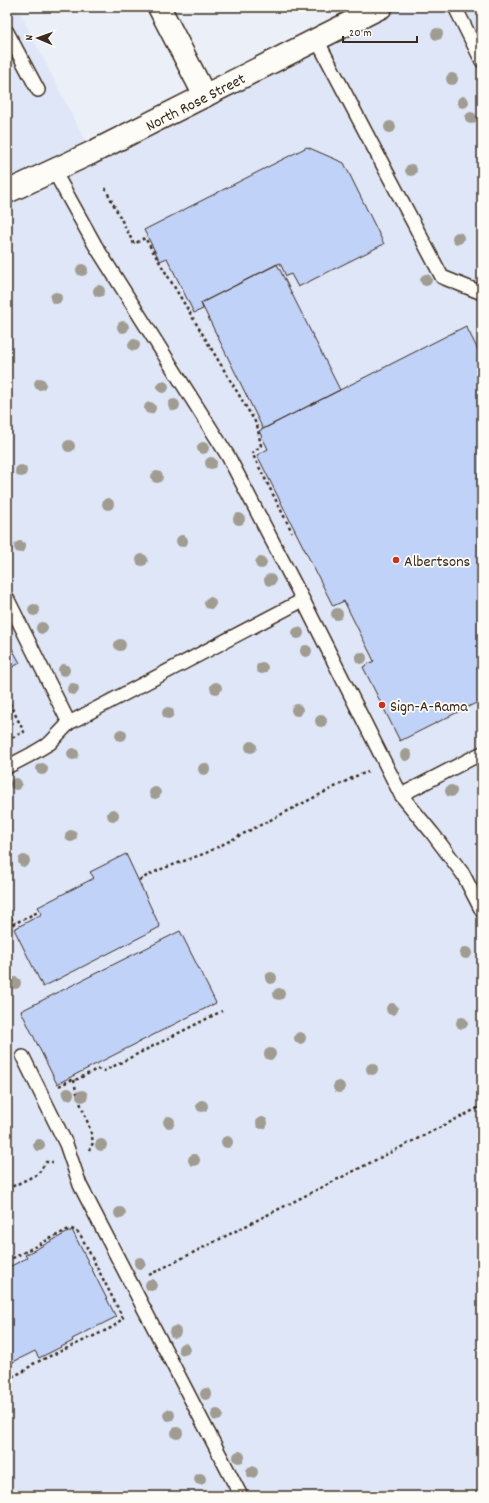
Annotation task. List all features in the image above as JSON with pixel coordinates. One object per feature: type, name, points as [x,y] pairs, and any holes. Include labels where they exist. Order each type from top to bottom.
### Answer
[{"type":"street","points":[[160,7],[204,96]]},
{"type":"street","name":"North Rose Street","points":[[7,192],[54,171],[381,7]]},
{"type":"lane","points":[[454,7],[482,61]]},
{"type":"lane","points":[[7,32],[38,90]]},
{"type":"lane","points":[[317,40],[442,277],[482,293]]},
{"type":"lane","points":[[54,171],[95,245],[228,456],[303,600],[401,795],[463,874],[482,911]]},
{"type":"lane","points":[[7,598],[69,723]]},
{"type":"lane","points":[[7,767],[50,743],[69,723],[303,600]]},
{"type":"lane","points":[[401,795],[482,754]]},
{"type":"lane","points":[[23,1057],[66,1144],[80,1185],[240,1496]]},
{"type":"path","points":[[105,188],[134,244],[145,238],[257,425],[261,446],[252,453],[294,537]]},
{"type":"path","points":[[7,698],[24,732],[7,740]]},
{"type":"path","points":[[139,880],[163,868],[206,853],[356,776],[362,776],[385,764]]},
{"type":"path","points":[[7,927],[38,912]]},
{"type":"path","points":[[7,913],[15,923]]},
{"type":"path","points":[[42,1094],[71,1080],[78,1079],[97,1069],[104,1071],[222,1011]]},
{"type":"path","points":[[111,1294],[482,1106]]},
{"type":"path","points":[[7,1261],[69,1229],[76,1230],[81,1236],[123,1318],[113,1327],[33,1364],[24,1371],[7,1379]]},
{"type":"shaded area","points":[[7,7],[17,7],[91,153],[381,7],[482,7],[482,1496],[7,1496]]},
{"type":"building","points":[[307,147],[344,163],[384,244],[298,287],[291,274],[286,276],[280,263],[201,303],[203,309],[194,313],[167,258],[160,261],[144,230]]},
{"type":"building","points":[[277,264],[340,390],[263,429],[201,303]]},
{"type":"building","name":"Albertsons","points":[[466,326],[482,358],[482,700],[400,741],[363,667],[374,661],[344,601],[333,606],[257,455],[268,449],[259,431]]},
{"type":"building","points":[[7,639],[20,663],[7,670]]},
{"type":"building","points":[[126,854],[160,927],[43,987],[14,929],[42,914],[38,907],[94,878],[90,872]]},
{"type":"building","points":[[180,931],[216,1003],[57,1084],[21,1011]]},
{"type":"building","points":[[72,1230],[116,1317],[72,1339],[73,1341],[39,1358],[35,1351],[7,1365],[7,1268],[27,1258],[25,1255]]},
{"type":"place","name":"Albertsons","points":[[396,560]]},
{"type":"place","name":"Sign-A-Rama","points":[[382,705]]}]
